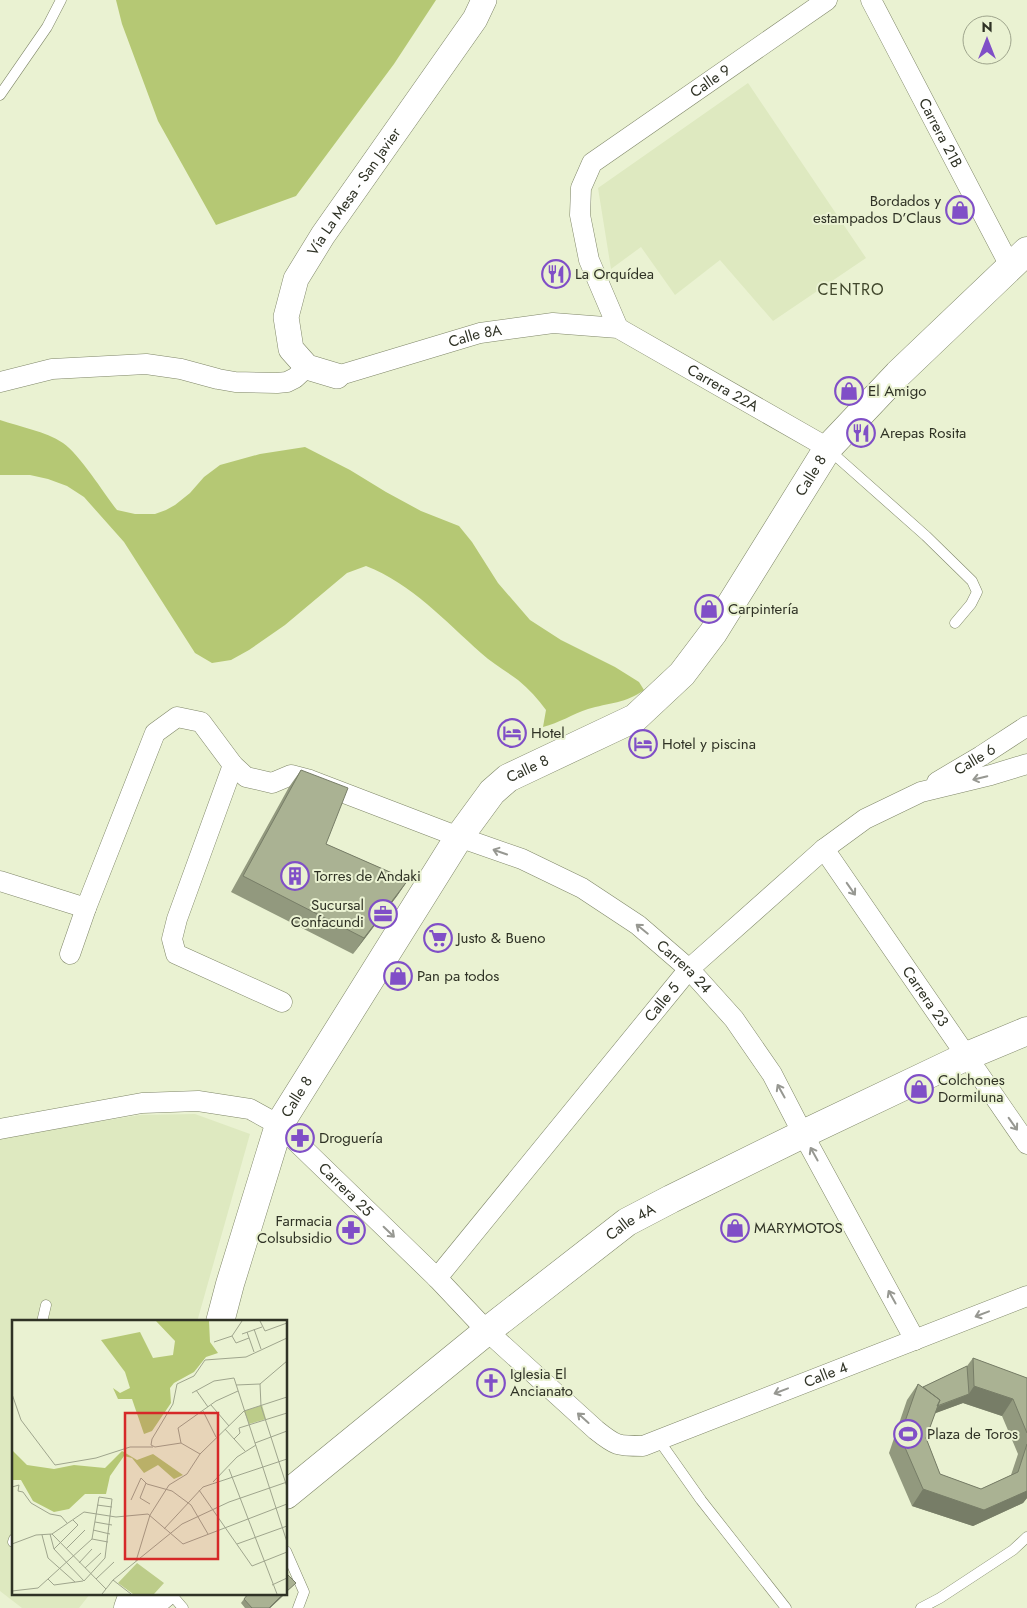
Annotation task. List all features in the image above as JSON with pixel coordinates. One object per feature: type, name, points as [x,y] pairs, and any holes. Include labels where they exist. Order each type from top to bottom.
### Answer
[{"type":"main road","name":"Calle 8","points":[[221,1320],[279,1125],[459,837],[492,792],[508,778],[635,718],[682,674],[713,633],[828,448],[898,374],[1019,259]]},
{"type":"main road","name":"Calle 4A","points":[[288,1493],[487,1331],[627,1222],[803,1134],[966,1056],[1027,1031]]},
{"type":"main road","points":[[128,1608],[133,1596]]},
{"type":"main road","points":[[146,1608],[161,1596]]},
{"type":"street","name":"Vía La Mesa - San Javier","points":[[307,367],[291,349],[286,317],[296,279],[323,235],[475,19],[484,0]]},
{"type":"street","name":"Calle 9","points":[[618,328],[589,260],[580,215],[581,188],[592,163],[827,0]]},
{"type":"street","name":"Carrera 21B","points":[[871,0],[1019,259]]},
{"type":"street","name":"Calle 8A","points":[[337,376],[480,333],[553,323],[618,328]]},
{"type":"street","name":"Carrera 22A","points":[[618,328],[828,448]]},
{"type":"street","points":[[0,382],[52,369],[146,364],[181,369],[235,382],[287,382],[295,378],[307,367],[337,376]]},
{"type":"street","points":[[70,954],[86,908],[155,733],[177,717],[201,722],[233,766],[177,919],[172,939],[176,954],[282,1002]]},
{"type":"street","name":"Calle 6","points":[[921,792],[1027,726]]},
{"type":"street","name":"Calle 5","points":[[437,1278],[689,969],[824,849],[865,819],[921,792],[1027,764]]},
{"type":"street","name":"Carrera 24","points":[[233,766],[246,777],[272,783],[291,775],[310,780],[522,859],[582,888],[638,925],[689,969],[734,1019],[754,1046],[776,1082],[915,1340]]},
{"type":"street","name":"Carrera 23","points":[[824,849],[1027,1144]]},
{"type":"street","points":[[0,881],[86,908]]},
{"type":"street","name":"Carrera 25","points":[[0,1128],[142,1103],[198,1101],[250,1109],[279,1125],[437,1278],[487,1331],[596,1430],[611,1442],[622,1446]]},
{"type":"street","name":"Calle 4","points":[[622,1446],[643,1446],[1027,1296]]},
{"type":"lane","points":[[0,94],[47,26],[61,0]]},
{"type":"lane","points":[[828,448],[926,536],[972,581],[977,592],[971,604],[955,623]]},
{"type":"lane","points":[[42,1320],[46,1305]]},
{"type":"lane","points":[[658,1439],[702,1500],[786,1608]]},
{"type":"lane","points":[[921,1608],[940,1598],[1014,1550],[1027,1537]]},
{"type":"lane","points":[[288,1558],[304,1592],[298,1608]]},
{"type":"lane","points":[[172,1596],[183,1608]]},
{"type":"shaded area","points":[[748,83],[866,258],[773,321],[720,260],[675,295],[641,247],[611,269],[598,188]]},
{"type":"shaded area","points":[[195,1114],[250,1134],[198,1320],[12,1320],[12,1596],[88,1596],[79,1608],[22,1608],[0,1591],[0,1139],[140,1115]]},
{"type":"green space","points":[[116,0],[436,0],[394,64],[296,196],[216,225],[158,121],[122,24]]},
{"type":"green space","points":[[0,420],[40,432],[63,443],[84,465],[117,510],[135,514],[155,514],[175,505],[190,493],[204,477],[220,465],[260,454],[305,447],[350,470],[421,511],[459,526],[472,542],[498,583],[530,620],[561,640],[615,667],[639,682],[644,690],[631,698],[588,709],[543,727],[546,710],[522,683],[485,657],[413,593],[383,574],[366,566],[347,573],[285,625],[249,650],[231,660],[212,663],[195,653],[124,542],[84,497],[67,486],[48,479],[30,475],[0,475]]},
{"type":"building","name":"Torres de Andaki","points":[[301,770],[348,788],[326,844],[408,880],[364,938],[243,876]]},
{"type":"building","points":[[973,1358],[1027,1378],[1027,1433],[1013,1399],[974,1386]]},
{"type":"building","points":[[967,1366],[969,1394],[937,1406],[940,1400],[923,1387]]},
{"type":"building","points":[[918,1384],[940,1400],[926,1438],[940,1474],[981,1489],[1018,1472],[1027,1444],[1027,1491],[984,1510],[923,1489],[900,1436]]},
{"type":"building","points":[[288,1575],[296,1583],[288,1590]]},
{"type":"building","points":[[246,1596],[281,1596],[269,1608],[252,1608],[244,1599]]},
{"type":"place","name":"Bordados y estampados D’Claus","points":[[960,210]]},
{"type":"place","name":"La Orquídea","points":[[556,274]]},
{"type":"place","name":"El Amigo","points":[[849,391]]},
{"type":"place","name":"Arepas Rosita","points":[[861,433]]},
{"type":"place","name":"Carpintería","points":[[709,609]]},
{"type":"place","name":"Hotel","points":[[512,733]]},
{"type":"place","name":"Hotel y piscina","points":[[643,744]]},
{"type":"place","name":"Torres de Andaki","points":[[295,876]]},
{"type":"place","name":"Sucursal Confacundi","points":[[383,914]]},
{"type":"place","name":"Justo & Bueno","points":[[438,938]]},
{"type":"place","name":"Pan pa todos","points":[[398,976]]},
{"type":"place","name":"Colchones Dormiluna","points":[[919,1089]]},
{"type":"place","name":"Droguería","points":[[300,1138]]},
{"type":"place","name":"MARYMOTOS","points":[[735,1228]]},
{"type":"place","name":"Farmacia Colsubsidio","points":[[351,1230]]},
{"type":"place","name":"Iglesia El Ancianato","points":[[491,1383]]},
{"type":"place","name":"Plaza de Toros","points":[[908,1434]]},
{"type":"district","name":"CENTRO","points":[[851,289]]}]
